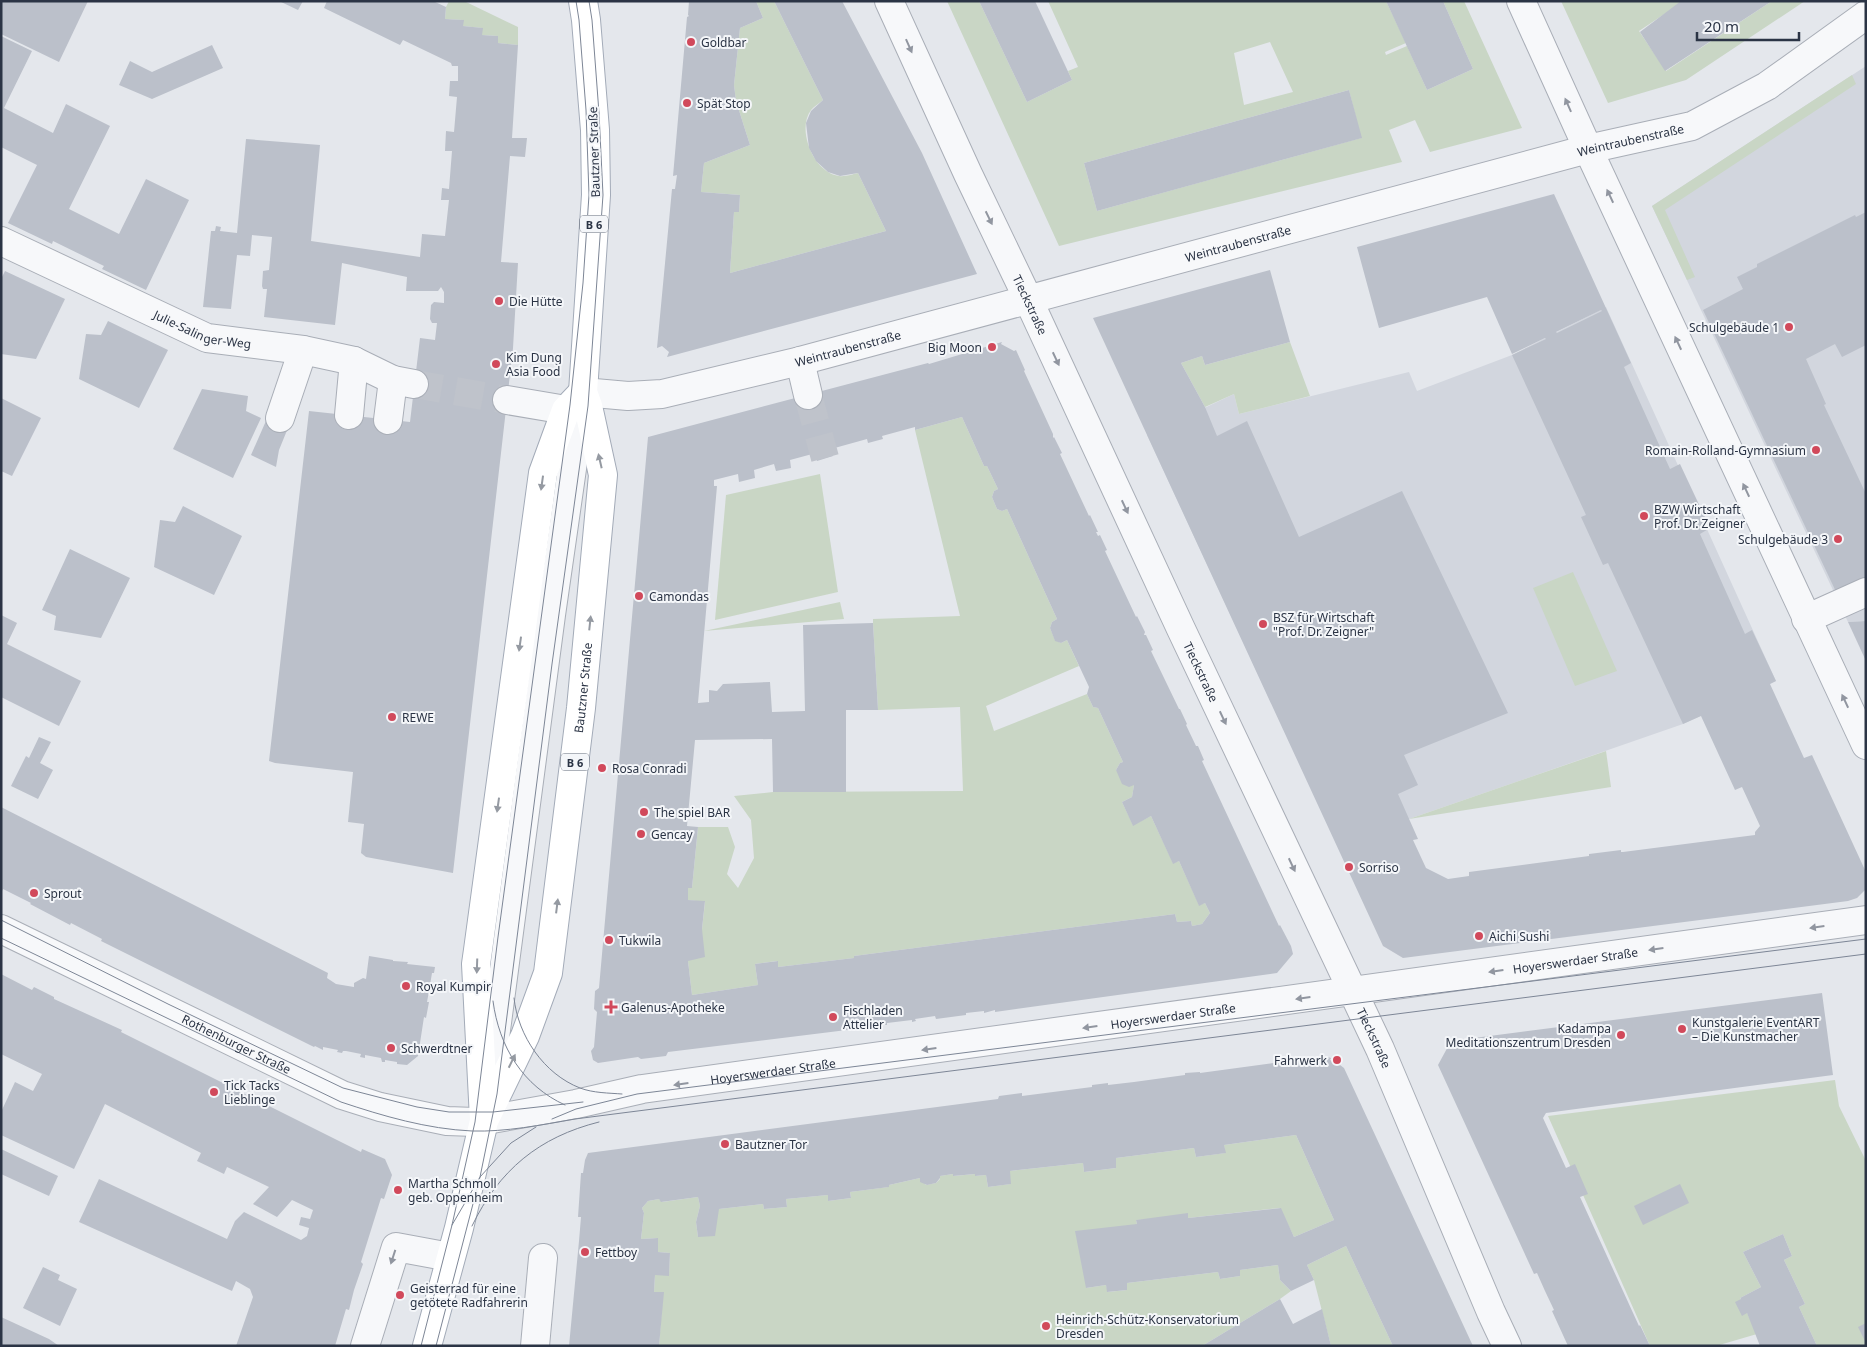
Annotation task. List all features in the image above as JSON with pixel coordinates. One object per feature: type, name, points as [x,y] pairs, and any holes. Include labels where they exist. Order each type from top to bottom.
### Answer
[{"type":"main road","name":"Bautzner Straße","points":[[484,1121],[476,964],[544,472],[574,401],[596,195],[595,130],[583,1]]},
{"type":"main road","name":"Bautzner Straße","points":[[427,1346],[484,1121],[525,1036],[548,973],[582,708],[603,475],[588,406],[574,401]]},
{"type":"street","name":"Tieckstraße","points":[[889,1],[968,174],[1380,1050],[1507,1346]]},
{"type":"street","points":[[1522,1],[1588,149],[1806,620],[1866,745]]},
{"type":"street","name":"Weintraubenstraße","points":[[574,401],[662,394],[800,361],[1588,149],[1692,126],[1766,86],[1866,15]]},
{"type":"street","name":"Julie-Salinger-Weg","points":[[1,241],[207,338],[303,350],[354,361],[403,382],[388,420]]},
{"type":"street","points":[[280,418],[303,350]]},
{"type":"street","points":[[349,415],[354,361]]},
{"type":"street","points":[[800,361],[808,395]]},
{"type":"street","points":[[507,400],[574,401]]},
{"type":"street","points":[[1806,620],[1866,592]]},
{"type":"street","name":"Hoyerswerdaer Straße","points":[[484,1121],[568,1106],[642,1089],[1866,920]]},
{"type":"street","name":"Rothenburger Straße","points":[[1,929],[342,1095],[380,1107],[447,1121],[484,1121]]},
{"type":"street","points":[[364,1346],[396,1246],[450,1257]]},
{"type":"street","points":[[535,1346],[543,1258]]},
{"type":"shaded area","name":"Romain-Rolland-Gymnasium","points":[[1866,66],[1866,621],[1848,622],[1652,206]]},
{"type":"shaded area","points":[[1606,307],[1776,681],[1683,724],[1409,819],[1340,851],[1147,435],[1234,394],[1239,414],[1409,372],[1417,391],[1512,355]]},
{"type":"green space","points":[[449,1],[464,1],[518,27],[518,45],[498,43],[498,36],[482,35],[482,28],[463,26],[463,20],[445,19],[446,7]]},
{"type":"green space","points":[[756,1],[774,1],[823,100],[811,110],[807,118],[807,139],[815,159],[830,173],[839,176],[858,173],[886,231],[730,273],[734,212],[739,212],[740,195],[701,192],[704,163],[750,145],[736,101],[734,85],[740,28],[763,18]]},
{"type":"green space","points":[[947,1],[979,1],[1027,102],[1072,80],[1068,71],[1078,67],[1048,1],[1386,1],[1406,43],[1385,52],[1386,55],[1407,46],[1427,90],[1473,69],[1443,1],[1464,1],[1522,128],[1430,152],[1415,120],[1389,130],[1402,162],[1059,246]],"holes":[[[1270,42],[1293,92],[1244,105],[1234,53]],[[1349,90],[1361,138],[1097,211],[1084,163]]]},
{"type":"green space","points":[[1561,1],[1684,1],[1639,31],[1666,71],[1772,1],[1805,1],[1686,80],[1608,103]]},
{"type":"green space","points":[[1852,75],[1856,84],[1665,210],[1695,277],[1687,280],[1652,206]]},
{"type":"green space","points":[[1290,342],[1310,396],[1239,414],[1234,394],[1205,407],[1181,363],[1202,356],[1205,365]]},
{"type":"green space","points":[[962,417],[984,466],[987,466],[998,489],[994,491],[992,497],[997,509],[1002,511],[1007,509],[1057,619],[1052,622],[1050,628],[1055,640],[1061,643],[1067,640],[1079,666],[986,706],[994,731],[1087,694],[1093,707],[1098,708],[1123,762],[1120,763],[1116,770],[1134,785],[1132,797],[1122,802],[1133,825],[1151,816],[1173,863],[1179,861],[1199,905],[1205,903],[1210,913],[1202,924],[1192,926],[1191,921],[1177,922],[1175,914],[854,956],[854,958],[778,967],[777,961],[755,964],[758,985],[692,995],[688,961],[702,929],[705,902],[688,900],[688,888],[692,888],[698,827],[728,827],[735,847],[727,874],[738,888],[754,858],[751,820],[734,796],[773,792],[963,791],[960,707],[878,710],[873,623],[873,619],[960,616],[915,430]]},
{"type":"green space","points":[[820,474],[838,592],[715,620],[726,495]]},
{"type":"green space","points":[[1573,572],[1617,671],[1575,686],[1533,588]]},
{"type":"green space","points":[[840,602],[844,619],[704,631]]},
{"type":"green space","points":[[1606,751],[1611,787],[1409,819]]},
{"type":"green space","points":[[1835,1080],[1839,1106],[1866,1161],[1866,1346],[1817,1346],[1799,1307],[1805,1304],[1784,1260],[1792,1256],[1783,1234],[1743,1252],[1761,1287],[1740,1298],[1757,1334],[1716,1346],[1650,1346],[1548,1116]]},
{"type":"green space","points":[[1296,1135],[1334,1220],[1294,1237],[1280,1208],[1188,1218],[1136,1220],[1137,1224],[1086,1288],[1106,1285],[1108,1292],[1127,1290],[1127,1283],[1218,1272],[1220,1279],[1240,1276],[1240,1270],[1278,1265],[1280,1280],[1291,1291],[1202,1346],[659,1346],[663,1292],[654,1292],[655,1275],[669,1275],[670,1253],[658,1252],[658,1238],[641,1239],[644,1213],[642,1208],[648,1201],[659,1199],[662,1202],[698,1197],[700,1206],[696,1222],[698,1237],[719,1209],[763,1204],[764,1209],[787,1207],[786,1199],[828,1195],[828,1201],[851,1198],[850,1192],[888,1187],[889,1185],[920,1178],[926,1185],[936,1183],[940,1176],[953,1174],[954,1176],[986,1175],[988,1187],[1010,1184],[1010,1171],[1083,1163],[1084,1172],[1116,1168],[1116,1158],[1194,1148],[1196,1157],[1225,1153],[1224,1145]]},
{"type":"green space","points":[[1346,1246],[1393,1346],[1331,1346],[1314,1280],[1307,1265]]},
{"type":"building","points":[[1,1],[88,1],[59,62],[1,34]]},
{"type":"building","points":[[279,1],[303,1],[298,10]]},
{"type":"building","points":[[327,1],[433,1],[446,7],[445,19],[464,20],[463,26],[483,28],[482,35],[498,36],[498,43],[518,45],[512,138],[527,138],[525,157],[510,156],[501,262],[518,263],[513,348],[453,873],[366,857],[361,853],[364,824],[348,822],[353,772],[269,761],[309,411],[410,422],[420,338],[435,340],[437,323],[432,323],[430,319],[431,305],[434,302],[444,303],[444,292],[441,287],[438,291],[406,291],[407,277],[342,263],[335,325],[264,317],[267,289],[263,289],[262,286],[263,271],[269,270],[272,237],[252,235],[250,256],[237,255],[231,309],[203,307],[211,231],[215,231],[216,226],[221,227],[220,231],[237,233],[246,139],[320,145],[311,241],[420,257],[422,234],[445,236],[449,200],[441,200],[442,188],[449,189],[452,151],[445,151],[446,131],[454,132],[457,97],[449,96],[450,81],[458,81],[458,66],[452,66],[451,63],[403,40],[400,45],[324,8]]},
{"type":"building","points":[[689,1],[756,1],[763,18],[740,28],[734,85],[736,101],[750,145],[704,163],[701,192],[740,195],[739,212],[734,212],[730,273],[886,231],[858,173],[840,176],[828,172],[816,161],[809,148],[806,123],[811,111],[823,100],[774,1],[842,1],[922,153],[977,274],[667,357],[669,352],[662,346],[657,348],[672,189],[675,189],[677,175],[673,176]]},
{"type":"building","points":[[979,1],[1035,1],[1072,80],[1027,102]]},
{"type":"building","points":[[1386,1],[1443,1],[1473,69],[1427,90]]},
{"type":"building","points":[[1681,1],[1772,1],[1665,71],[1640,32]]},
{"type":"building","points":[[1,36],[32,51],[4,108],[53,133],[66,104],[110,126],[69,209],[119,234],[146,179],[189,200],[146,290],[102,269],[104,266],[53,241],[52,244],[8,223],[37,165],[1,147]]},
{"type":"building","points":[[212,45],[223,68],[152,99],[119,85],[130,61],[152,72]]},
{"type":"building","points":[[1349,90],[1362,138],[1097,211],[1084,163]]},
{"type":"building","points":[[1554,194],[1631,363],[1624,367],[1670,469],[1680,464],[1710,528],[1700,534],[1745,634],[1752,630],[1776,681],[1770,684],[1804,758],[1812,755],[1865,870],[1866,889],[1857,898],[1848,901],[1403,958],[1383,946],[1093,318],[1270,270],[1290,342],[1205,365],[1202,356],[1181,363],[1205,407],[1217,436],[1247,421],[1299,537],[1402,491],[1508,713],[1404,755],[1418,785],[1398,794],[1418,839],[1413,840],[1426,868],[1448,879],[1469,876],[1469,872],[1589,856],[1589,854],[1621,850],[1623,852],[1755,835],[1760,826],[1742,787],[1735,790],[1701,716],[1683,724],[1608,563],[1603,565],[1581,517],[1586,515],[1512,355],[1546,339],[1512,354],[1487,297],[1379,328],[1357,247]],"holes":[[[1601,310],[1557,333],[1556,332]]]},
{"type":"building","name":"Schulgebäude 1","points":[[1866,212],[1866,345],[1842,357],[1835,344],[1806,359],[1826,404],[1824,405],[1866,494],[1866,584],[1838,596],[1703,310],[1743,289],[1737,277],[1757,267],[1757,264],[1855,215],[1856,217]]},
{"type":"building","points":[[5,271],[65,299],[36,359],[1,354],[1,279]]},
{"type":"building","points":[[108,321],[168,350],[139,408],[79,379],[86,334],[101,335]]},
{"type":"building","points":[[1002,342],[1001,344],[1014,351],[1016,350],[1053,434],[1053,438],[1062,453],[1060,454],[1098,532],[1096,532],[1098,536],[1100,535],[1107,550],[1105,551],[1145,632],[1144,635],[1146,635],[1153,650],[1151,651],[1196,746],[1198,746],[1204,760],[1202,761],[1279,926],[1291,946],[1293,954],[1277,973],[995,1012],[995,1010],[984,1013],[984,1011],[966,1013],[966,1015],[936,1019],[935,1016],[915,1019],[916,1021],[912,1022],[912,1020],[883,1025],[884,1023],[863,1026],[863,1028],[668,1052],[666,1056],[641,1059],[638,1057],[598,1063],[593,1060],[591,1051],[594,1047],[597,1012],[594,1009],[595,991],[599,988],[648,437],[929,364]],"holes":[[[962,417],[984,466],[987,466],[998,489],[994,491],[992,497],[997,509],[1002,511],[1007,509],[1057,619],[1052,622],[1050,628],[1055,641],[1061,643],[1067,640],[1089,687],[1087,694],[1093,707],[1098,708],[1123,762],[1120,763],[1116,770],[1122,784],[1129,787],[1134,785],[1132,797],[1122,802],[1133,826],[1151,816],[1173,864],[1179,861],[1199,906],[1205,903],[1210,913],[1202,924],[1192,926],[1191,921],[1177,922],[1175,914],[854,956],[854,958],[778,967],[778,961],[755,964],[758,985],[692,995],[688,961],[705,957],[702,929],[705,901],[688,900],[688,888],[692,888],[698,827],[687,826],[695,740],[772,739],[773,792],[846,792],[846,710],[878,710],[873,623],[803,625],[805,711],[772,712],[770,682],[723,684],[717,691],[709,690],[709,702],[698,703],[717,486],[714,486],[714,480],[738,474],[739,482],[755,478],[754,470],[774,464],[776,471],[791,468],[790,460],[816,453],[817,461],[833,456],[831,449],[867,439],[868,443],[883,439],[882,436],[915,427],[915,430]]]},
{"type":"building","points":[[202,389],[248,396],[246,411],[261,418],[233,478],[173,449]]},
{"type":"building","points":[[1,398],[41,418],[12,476],[1,471]]},
{"type":"building","points":[[269,414],[290,423],[279,450],[276,467],[251,455]]},
{"type":"building","points":[[183,506],[242,536],[214,595],[154,567],[160,520],[175,522]]},
{"type":"building","points":[[70,549],[130,578],[101,638],[54,630],[56,616],[42,610]]},
{"type":"building","points":[[1,615],[17,623],[7,644],[81,681],[59,726],[1,697]]},
{"type":"building","points":[[1866,621],[1866,661],[1848,622]]},
{"type":"building","points":[[39,737],[51,742],[40,763],[53,770],[38,799],[11,786],[26,756],[29,758]]},
{"type":"building","points":[[1,807],[328,973],[327,978],[336,984],[354,987],[354,983],[363,978],[366,979],[369,956],[408,962],[407,964],[435,967],[434,973],[432,973],[430,985],[432,986],[429,991],[427,1002],[429,1002],[426,1018],[424,1017],[418,1056],[407,1065],[385,1060],[385,1062],[382,1062],[381,1058],[365,1055],[365,1058],[360,1057],[361,1054],[346,1051],[342,1053],[337,1052],[338,1050],[323,1047],[323,1050],[314,1047],[101,941],[102,939],[71,923],[70,925],[3,889],[1,893]]},
{"type":"building","points":[[1,974],[32,990],[34,987],[54,997],[54,999],[122,1030],[121,1032],[361,1152],[362,1149],[385,1159],[392,1175],[384,1199],[381,1198],[361,1262],[363,1264],[349,1310],[346,1309],[335,1346],[236,1346],[253,1297],[250,1289],[236,1281],[232,1291],[79,1222],[99,1179],[227,1239],[235,1221],[244,1212],[301,1240],[307,1236],[309,1228],[299,1225],[301,1217],[310,1219],[313,1210],[292,1200],[277,1217],[253,1204],[269,1187],[227,1167],[224,1174],[197,1161],[201,1153],[105,1104],[74,1169],[1,1135],[1,1112],[15,1082],[33,1091],[42,1074],[1,1054]]},
{"type":"building","points":[[1822,993],[1833,1075],[1546,1113],[1543,1118],[1566,1168],[1575,1164],[1588,1194],[1580,1197],[1650,1346],[1568,1346],[1537,1273],[1534,1274],[1438,1065],[1451,1041]]},
{"type":"building","points":[[1323,1056],[1326,1056],[1328,1059],[1328,1057],[1331,1058],[1330,1060],[1338,1064],[1338,1062],[1341,1063],[1340,1065],[1344,1068],[1473,1346],[1393,1346],[1346,1246],[1307,1265],[1314,1280],[1291,1291],[1280,1280],[1278,1265],[1240,1270],[1240,1276],[1220,1279],[1218,1272],[1127,1283],[1127,1290],[1107,1292],[1106,1285],[1086,1288],[1075,1231],[1137,1224],[1136,1220],[1188,1213],[1188,1218],[1281,1208],[1294,1237],[1334,1220],[1296,1135],[1224,1145],[1226,1153],[1196,1157],[1194,1148],[1116,1158],[1116,1168],[1084,1172],[1083,1163],[1010,1171],[1011,1184],[988,1187],[986,1175],[953,1176],[953,1174],[940,1176],[936,1183],[927,1185],[920,1182],[920,1178],[889,1185],[889,1187],[850,1192],[851,1198],[828,1201],[828,1195],[786,1199],[787,1207],[764,1209],[763,1204],[719,1209],[715,1236],[698,1237],[696,1222],[700,1206],[698,1197],[661,1202],[659,1199],[648,1201],[642,1208],[644,1213],[641,1239],[658,1238],[658,1252],[670,1253],[669,1276],[655,1275],[654,1292],[664,1292],[659,1346],[569,1346],[581,1217],[578,1217],[581,1173],[583,1173],[588,1153],[998,1099],[999,1096],[1022,1093],[1022,1096],[1092,1087],[1092,1085],[1108,1083],[1108,1085],[1185,1075],[1185,1073],[1200,1073],[1323,1058]]},
{"type":"building","points":[[1,1149],[58,1176],[49,1196],[1,1174]]},
{"type":"building","points":[[1680,1184],[1689,1203],[1643,1225],[1634,1206]]},
{"type":"building","points":[[1783,1234],[1792,1256],[1784,1260],[1805,1304],[1799,1307],[1817,1346],[1760,1346],[1747,1313],[1742,1316],[1735,1302],[1761,1287],[1743,1252]]},
{"type":"building","points":[[43,1267],[60,1275],[58,1280],[77,1289],[60,1326],[23,1308]]},
{"type":"building","points":[[1280,1299],[1293,1324],[1322,1309],[1331,1346],[1202,1346]]},
{"type":"building","points":[[1,1317],[49,1339],[59,1346],[1,1346]]},
{"type":"building","points":[[1866,1323],[1866,1343],[1858,1327]]},
{"type":"tunnel","points":[[414,384],[507,400]]},
{"type":"tunnel","points":[[808,395],[825,458]]},
{"type":"tram line","points":[[421,1346],[452,1225],[475,1122],[570,405],[583,283],[589,195],[586,110],[576,1]]},
{"type":"tram line","points":[[436,1346],[480,1177],[497,1094],[552,664],[588,406],[603,195],[599,113],[589,1]]},
{"type":"tram line","points":[[1,920],[168,1004],[343,1088],[417,1107],[449,1112],[493,1112],[583,1102]]},
{"type":"tram line","points":[[1,938],[341,1102],[405,1121],[438,1128],[472,1131],[524,1128],[575,1119],[1866,954]]},
{"type":"tram line","points":[[552,1119],[576,1109],[637,1094],[1866,939]]},
{"type":"tram line","points":[[514,998],[521,1026],[527,1039],[544,1063],[555,1073],[567,1082],[585,1090],[622,1094]]},
{"type":"tram line","points":[[493,1001],[501,1034],[507,1049],[516,1063],[525,1076],[537,1087],[565,1105]]},
{"type":"tram line","points":[[472,1226],[495,1188],[508,1172],[523,1159],[558,1137],[577,1128],[599,1122]]},
{"type":"tram line","points":[[452,1225],[480,1177],[511,1143],[536,1127]]},
{"type":"place","name":"Goldbar","points":[[691,42]]},
{"type":"place","name":"Spät Stop","points":[[687,103]]},
{"type":"place","name":"Die Hütte","points":[[499,301]]},
{"type":"place","name":"Schulgebäude 1","points":[[1789,327]]},
{"type":"place","name":"Big Moon","points":[[992,347]]},
{"type":"place","name":"Kim Dung Asia Food","points":[[496,364]]},
{"type":"place","name":"Romain-Rolland-Gymnasium","points":[[1816,450]]},
{"type":"place","name":"BZW Wirtschaft Prof. Dr. Zeigner","points":[[1644,516]]},
{"type":"place","name":"Schulgebäude 3","points":[[1838,539]]},
{"type":"place","name":"Camondas","points":[[639,596]]},
{"type":"place","name":"BSZ für Wirtschaft \"Prof. Dr. Zeigner\"","points":[[1263,624]]},
{"type":"place","name":"REWE","points":[[392,717]]},
{"type":"place","name":"Rosa Conradi","points":[[602,768]]},
{"type":"place","name":"The spiel BAR","points":[[644,812]]},
{"type":"place","name":"Gencay","points":[[641,834]]},
{"type":"place","name":"Sorriso","points":[[1349,867]]},
{"type":"place","name":"Sprout","points":[[34,893]]},
{"type":"place","name":"Aichi Sushi","points":[[1479,936]]},
{"type":"place","name":"Tukwila","points":[[609,940]]},
{"type":"place","name":"Royal Kumpir","points":[[406,986]]},
{"type":"place","name":"Galenus-Apotheke","points":[[611,1007]]},
{"type":"place","name":"Fischladen Attelier","points":[[833,1017]]},
{"type":"place","name":"Kunstgalerie EventART – Die Kunstmacher","points":[[1682,1029]]},
{"type":"place","name":"Kadampa Meditationszentrum Dresden","points":[[1621,1035]]},
{"type":"place","name":"Schwerdtner","points":[[391,1048]]},
{"type":"place","name":"Fahrwerk","points":[[1337,1060]]},
{"type":"place","name":"Tick Tacks Lieblinge","points":[[214,1092]]},
{"type":"place","name":"Bautzner Tor","points":[[725,1144]]},
{"type":"place","name":"Martha Schmoll geb. Oppenheim","points":[[398,1190]]},
{"type":"place","name":"Fettboy","points":[[585,1252]]},
{"type":"place","name":"Geisterrad für eine getötete Radfahrerin","points":[[400,1295]]},
{"type":"place","name":"Heinrich-Schütz-Konservatorium Dresden","points":[[1046,1326]]}]
